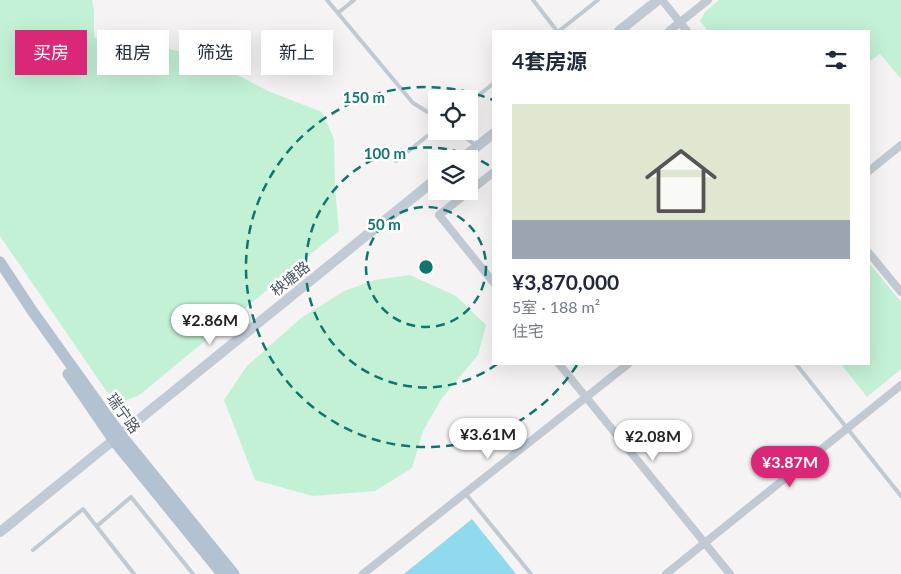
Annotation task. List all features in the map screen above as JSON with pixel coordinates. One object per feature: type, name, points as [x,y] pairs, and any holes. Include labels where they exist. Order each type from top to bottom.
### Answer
[{"type":"main road","points":[[620,30],[658,0]]},
{"type":"main road","points":[[472,150],[492,135]]},
{"type":"main road","name":"秧塘路","points":[[0,532],[428,185]]},
{"type":"main road","name":"瑞宁路","points":[[0,262],[117,438],[234,574]]},
{"type":"main road","name":"瑞宁路","points":[[0,275],[117,438],[222,574]]},
{"type":"street","points":[[662,0],[687,30]]},
{"type":"street","points":[[670,30],[708,0]]},
{"type":"street","points":[[870,170],[901,145]]},
{"type":"street","points":[[492,174],[439,215],[492,280]]},
{"type":"street","points":[[870,254],[901,292]]},
{"type":"street","points":[[561,365],[730,574]]},
{"type":"street","points":[[363,574],[627,365]]},
{"type":"street","points":[[666,574],[901,385]]},
{"type":"lane","points":[[327,0],[413,103],[428,113]]},
{"type":"lane","points":[[338,13],[354,0]]},
{"type":"lane","points":[[533,0],[557,30]]},
{"type":"lane","points":[[559,30],[598,0]]},
{"type":"lane","points":[[478,96],[492,85]]},
{"type":"lane","points":[[396,161],[428,135]]},
{"type":"lane","points":[[469,140],[477,146]]},
{"type":"lane","points":[[797,365],[901,496]]},
{"type":"lane","points":[[465,493],[531,574]]},
{"type":"lane","points":[[96,526],[131,498],[193,574]]},
{"type":"lane","points":[[33,550],[83,509],[134,574]]},
{"type":"green space","points":[[0,0],[92,0],[94,37],[97,39],[97,75],[169,75],[169,49],[179,51],[179,75],[237,75],[268,91],[322,112],[334,139],[335,188],[339,231],[138,396],[123,401],[107,392],[0,236]]},
{"type":"green space","points":[[719,0],[901,0],[901,79],[880,54],[870,61],[870,30],[707,30],[700,21],[705,12]]},
{"type":"green space","points":[[870,264],[901,302],[901,369],[867,397],[842,365],[870,365]]},
{"type":"green space","points":[[410,275],[456,296],[486,325],[478,355],[442,398],[423,431],[412,468],[375,491],[313,496],[255,480],[224,400],[247,366],[301,318],[344,291],[375,280]]},
{"type":"water","points":[[472,519],[516,574],[404,574]]}]
